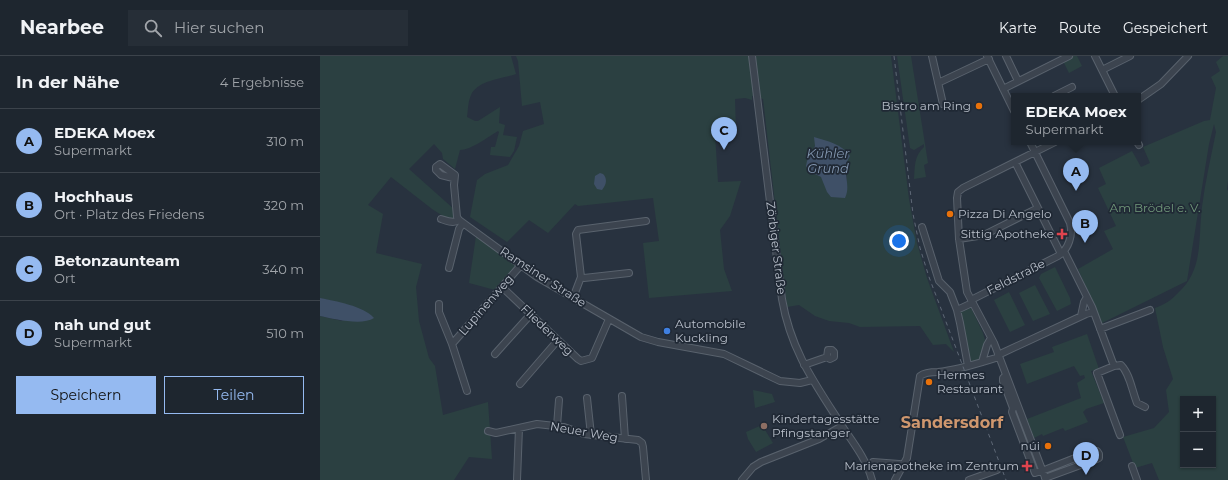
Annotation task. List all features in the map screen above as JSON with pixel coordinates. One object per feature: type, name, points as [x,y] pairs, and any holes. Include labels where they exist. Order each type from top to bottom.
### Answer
[{"type":"street","name":"Zörbiger Straße","points":[[752,56],[782,300],[790,334],[812,380],[867,464],[872,480]]},
{"type":"street","points":[[932,56],[943,104]]},
{"type":"street","points":[[1006,56],[1018,81]]},
{"type":"street","points":[[1003,89],[1069,56]]},
{"type":"street","points":[[1095,56],[1114,93]]},
{"type":"street","points":[[1102,70],[1130,56]]},
{"type":"street","points":[[1141,98],[1161,84],[1188,56]]},
{"type":"street","points":[[938,83],[988,58],[1011,105]]},
{"type":"street","points":[[1060,93],[1072,87]]},
{"type":"street","points":[[1032,145],[1070,223],[1071,235],[1063,252]]},
{"type":"street","points":[[1016,408],[1012,412],[1035,473],[1042,470],[1093,451],[1097,451],[1099,458],[1046,479],[1042,470],[1029,436],[1016,408],[1003,381],[1003,378],[1006,375],[999,356],[965,286],[959,239],[958,192],[963,188],[1049,145]]},
{"type":"street","points":[[1015,162],[1038,208],[1087,297],[1114,366]]},
{"type":"street","points":[[453,178],[457,217],[461,221]]},
{"type":"street","points":[[959,239],[984,235],[1038,208]]},
{"type":"street","points":[[441,219],[453,222],[461,221]]},
{"type":"street","points":[[449,268],[461,221]]},
{"type":"street","name":"Ramsiner Straße","points":[[461,221],[537,277],[631,332],[646,339],[724,354],[780,381],[800,383],[812,380]]},
{"type":"street","points":[[573,298],[581,277],[576,234],[578,230],[646,221]]},
{"type":"street","points":[[922,228],[939,281],[950,292],[957,310],[966,366]]},
{"type":"street","name":"Feldstraße","points":[[957,310],[1063,252]]},
{"type":"street","name":"Lupinenweg","points":[[452,344],[521,265]]},
{"type":"street","points":[[581,277],[584,278],[630,272]]},
{"type":"street","name":"Fliederweg","points":[[502,287],[581,360],[592,358],[609,319]]},
{"type":"street","points":[[1082,316],[1084,302],[1087,297]]},
{"type":"street","name":"Lupinenweg","points":[[439,304],[439,312],[452,344],[467,391]]},
{"type":"street","points":[[1100,329],[1150,310]]},
{"type":"street","points":[[895,480],[907,458],[920,376],[925,373],[944,371],[966,366],[999,356],[1093,312]]},
{"type":"street","points":[[495,354],[531,314]]},
{"type":"street","points":[[982,362],[987,345],[991,338]]},
{"type":"street","points":[[520,384],[558,340]]},
{"type":"street","points":[[804,365],[827,356]]},
{"type":"street","points":[[1120,435],[1097,373],[1117,365],[1123,367],[1137,403],[1145,407]]},
{"type":"street","points":[[622,396],[625,439]]},
{"type":"street","points":[[587,398],[591,435]]},
{"type":"street","points":[[558,426],[559,400]]},
{"type":"street","name":"Neuer Weg","points":[[488,431],[496,433],[535,424],[558,426],[580,434],[638,440],[642,443],[646,480]]},
{"type":"street","points":[[742,480],[753,467],[761,462],[819,439],[842,426]]},
{"type":"street","points":[[517,480],[519,428]]},
{"type":"street","points":[[1022,438],[1029,436]]},
{"type":"street","points":[[873,462],[904,465]]},
{"type":"street","points":[[1132,466],[1137,480]]},
{"type":"street","points":[[969,480],[997,470]]},
{"type":"green space","points":[[320,56],[511,56],[516,74],[485,83],[474,90],[469,100],[467,117],[478,121],[500,107],[499,123],[505,125],[503,135],[517,137],[514,151],[510,157],[490,155],[491,147],[495,147],[498,131],[474,146],[460,150],[455,169],[443,159],[442,153],[434,144],[409,169],[455,210],[454,218],[446,218],[432,209],[391,177],[368,205],[383,214],[376,253],[422,264],[416,287],[419,321],[429,358],[435,366],[443,415],[488,402],[492,459],[469,457],[454,480],[320,480],[320,316],[342,321],[352,306],[320,298]]},
{"type":"green space","points":[[516,56],[891,56],[909,199],[917,243],[927,278],[954,352],[946,344],[933,345],[920,326],[860,327],[849,323],[829,321],[815,316],[799,305],[787,307],[763,99],[752,96],[752,100],[745,98],[735,99],[736,131],[715,134],[718,182],[741,181],[730,216],[720,230],[724,269],[732,291],[649,298],[643,243],[659,241],[653,198],[578,206],[575,204],[548,233],[529,220],[507,242],[470,217],[477,180],[485,174],[508,165],[519,146],[523,131],[544,124],[540,102],[522,106],[518,61]],"holes":[[[815,146],[846,162],[847,190],[809,171],[807,164]]]},
{"type":"green space","points":[[897,56],[911,56],[928,163],[924,165],[926,177],[914,179],[918,154],[924,147],[924,144],[914,150],[910,148]]},
{"type":"green space","points":[[1069,56],[1077,56],[1082,66],[1069,73],[1062,59]]},
{"type":"green space","name":"Am Brödel e. V.","points":[[1223,56],[1228,56],[1228,480],[1159,480],[1152,463],[1135,468],[1123,437],[1154,428],[1169,412],[1166,390],[1173,379],[1163,347],[1155,308],[1168,302],[1178,293],[1186,284],[1196,264],[1200,242],[1203,198],[1216,132],[1214,124],[1209,144],[1187,281],[1102,323],[1078,269],[1113,249],[1104,231],[1116,226],[1098,188],[1106,184],[1099,168],[1132,151],[1141,167],[1150,163],[1143,147],[1204,121],[1210,120],[1216,88],[1211,77],[1220,71],[1216,62]]},
{"type":"green space","points":[[476,236],[517,265],[495,290],[469,283]]},
{"type":"green space","points":[[1055,267],[1070,298],[1071,304],[1057,311],[1039,278],[1041,274]]},
{"type":"green space","points":[[1035,285],[1050,314],[1033,321],[1019,293]]},
{"type":"green space","points":[[1009,292],[1025,325],[1010,332],[994,300]]},
{"type":"green space","points":[[971,308],[985,340],[981,358],[968,362],[963,318],[959,312]]},
{"type":"green space","points":[[1087,334],[1099,369],[1091,371],[1104,403],[1086,409],[1083,412],[1088,422],[1065,431],[1063,428],[1034,438],[1027,419],[1081,398],[1077,383],[1085,378],[1084,375],[1080,376],[1074,366],[1027,384],[1020,364],[1054,352],[1052,347]]},
{"type":"green space","points":[[753,390],[772,394],[775,402],[755,408]]},
{"type":"green space","points":[[762,425],[773,443],[756,452],[748,439],[746,432]]},
{"type":"water","name":"Kühler Grund","points":[[814,137],[839,146],[850,156],[846,166],[847,193],[845,198],[831,197],[827,192],[821,177],[809,171],[806,166],[815,146]]},
{"type":"water","points":[[600,173],[605,176],[606,180],[602,190],[597,189],[594,184],[595,176]]},
{"type":"water","points":[[320,298],[341,302],[356,307],[374,318],[355,322],[320,316]]},
{"type":"railway","points":[[894,56],[913,214],[920,248],[929,277],[1006,480]]},
{"type":"place","name":"Bistro am Ring","points":[[979,106]]},
{"type":"place","name":"Betonzaunteam","points":[[724,150]]},
{"type":"place","name":"EDEKA Moex","points":[[1076,191]]},
{"type":"place","name":"Pizza Di Angelo","points":[[950,214]]},
{"type":"place","name":"Sittig Apotheke","points":[[1062,234]]},
{"type":"place","name":"Hochhaus","points":[[1085,243]]},
{"type":"place","name":"Automobile Kuckling","points":[[667,331]]},
{"type":"place","name":"Hermes Restaurant","points":[[929,382]]},
{"type":"place","name":"Kindertagesstätte Pfingstanger","points":[[764,426]]},
{"type":"place","name":"núi","points":[[1048,446]]},
{"type":"place","name":"Marienapotheke im Zentrum","points":[[1027,466]]},
{"type":"place","name":"nah und gut","points":[[1086,475]]},
{"type":"district","name":"Sandersdorf","points":[[952,422]]}]
